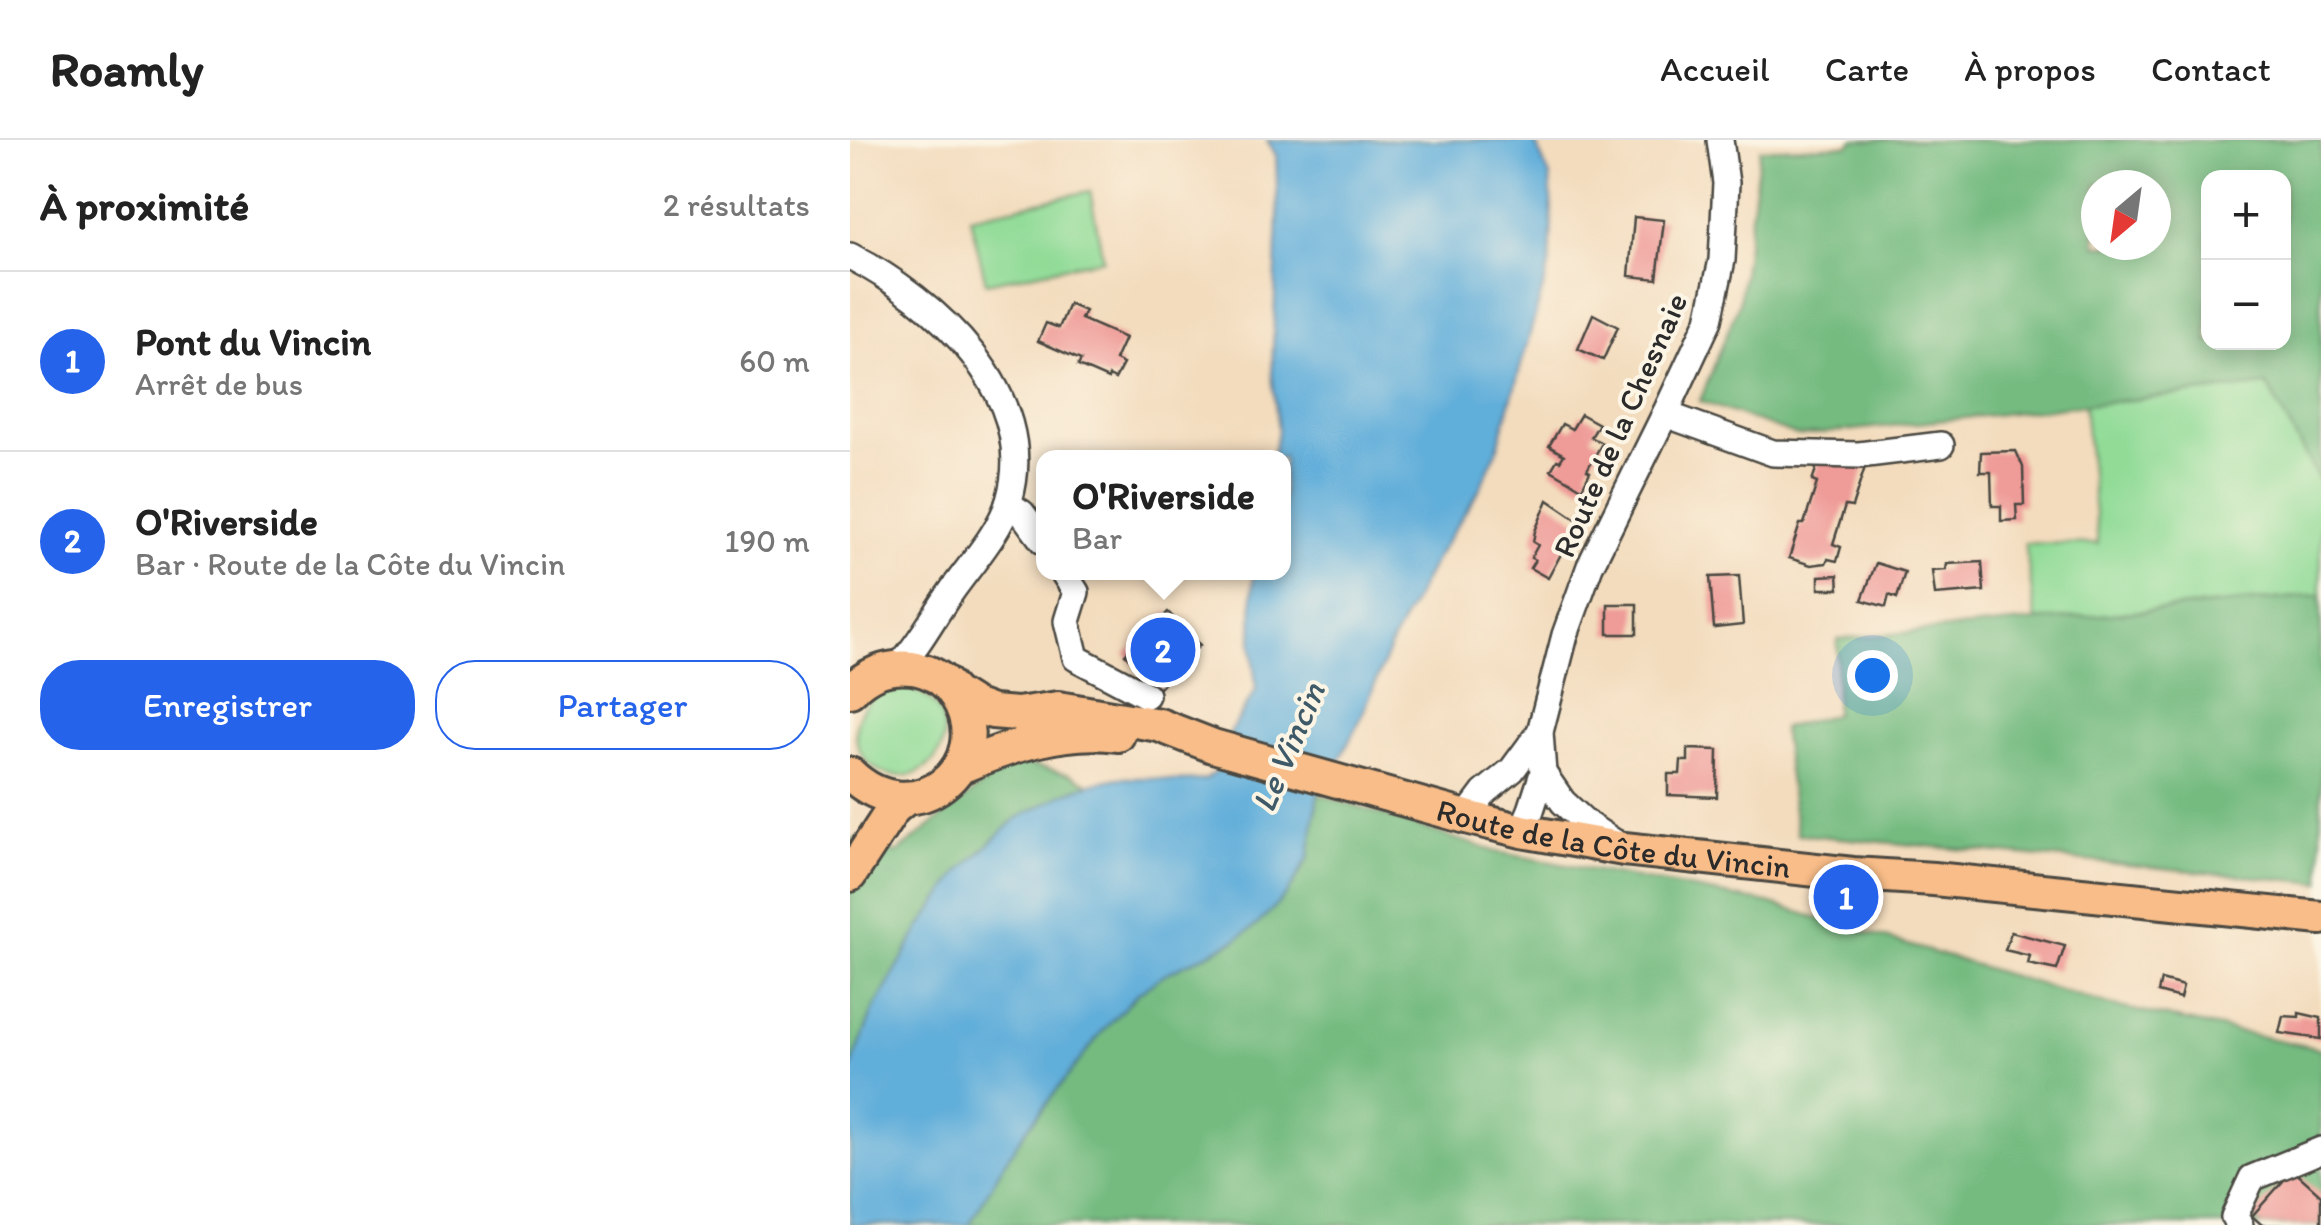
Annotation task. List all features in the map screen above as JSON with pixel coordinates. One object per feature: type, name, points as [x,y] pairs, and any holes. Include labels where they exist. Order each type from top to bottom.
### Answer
[{"type":"main road","name":"Route de la Côte du Vincin","points":[[868,675],[920,670],[973,705],[992,712],[1017,714],[1058,708],[1159,725],[1213,746],[1466,817],[1624,849],[2321,918]]},
{"type":"main road","points":[[946,685],[964,710],[968,730],[966,750],[958,768]]},
{"type":"main road","name":"Route de la Côte du Vincin","points":[[905,799],[936,790],[958,768],[1066,734],[1109,733],[1213,746]]},
{"type":"main road","points":[[850,774],[864,788],[884,797],[905,799]]},
{"type":"main road","points":[[850,875],[893,809],[905,799]]},
{"type":"street","name":"Route de la Chesnaie","points":[[1522,831],[1543,772],[1540,732],[1565,635],[1590,566],[1709,320],[1722,260],[1726,183],[1720,140]]},
{"type":"street","points":[[850,256],[882,272],[932,310],[970,351],[990,380],[1006,418],[1014,452],[1008,504],[996,527],[922,638],[868,675]]},
{"type":"street","points":[[1666,414],[1773,452],[1858,455],[1941,446]]},
{"type":"street","points":[[1008,504],[1036,532]]},
{"type":"street","points":[[1068,580],[1076,592],[1067,621],[1076,658],[1146,695]]},
{"type":"street","points":[[939,608],[934,642],[946,685]]},
{"type":"street","name":"Route de la Chesnaie","points":[[1466,817],[1484,793],[1512,770],[1540,732]]},
{"type":"street","points":[[1543,772],[1563,802],[1624,849]]},
{"type":"street","points":[[2240,1225],[2234,1217],[2252,1178],[2321,1150]]},
{"type":"green space","points":[[1853,140],[2321,140],[2321,484],[2267,385],[1798,436],[1700,401],[1739,303],[1760,149],[1849,145]]},
{"type":"green space","points":[[1090,191],[1103,259],[986,283],[970,217]]},
{"type":"green space","points":[[2267,385],[2321,484],[2321,595],[2036,621],[2025,543],[2098,544],[2084,405]]},
{"type":"green space","points":[[2321,595],[2321,883],[1797,834],[1782,728],[1835,714],[1838,639]]},
{"type":"green space","points":[[900,688],[925,695],[937,707],[944,732],[937,757],[925,769],[900,776],[875,769],[863,757],[856,732],[863,707],[875,695]]},
{"type":"green space","points":[[1012,761],[1070,774],[1090,784],[1063,794],[850,1071],[850,838],[897,853]]},
{"type":"green space","points":[[1318,794],[1497,852],[1768,903],[2109,1005],[2321,1049],[2321,1225],[969,1225],[1008,1156],[1104,1029],[1137,994],[1163,975],[1234,941],[1308,857]]},
{"type":"water","name":"Le Vincin","points":[[1267,140],[1534,140],[1550,177],[1550,263],[1496,453],[1477,494],[1437,556],[1394,638],[1361,718],[1318,794],[1309,857],[1288,893],[1258,924],[1234,941],[1163,975],[1137,994],[1104,1029],[1026,1130],[969,1225],[850,1225],[850,1071],[872,1013],[919,929],[960,871],[1016,819],[1063,794],[1118,778],[1205,780],[1224,766],[1231,731],[1256,690],[1253,580],[1291,580],[1291,450],[1274,450],[1278,430],[1272,374],[1278,215],[1276,155]]},
{"type":"building","points":[[1634,217],[1664,220],[1657,279],[1629,276]]},
{"type":"building","points":[[1069,304],[1085,311],[1081,319],[1125,338],[1115,360],[1123,364],[1115,379],[1078,366],[1081,360],[1038,341],[1046,323],[1059,328]]},
{"type":"building","points":[[1593,314],[1618,327],[1603,360],[1578,349]]},
{"type":"building","points":[[1581,414],[1599,424],[1591,437],[1602,443],[1582,488],[1551,470],[1564,455],[1549,446],[1562,424],[1572,429]]},
{"type":"building","points":[[2016,451],[2023,467],[2024,505],[2016,505],[2017,520],[2001,521],[2001,506],[1992,506],[1991,472],[1980,472],[1981,452]]},
{"type":"building","points":[[1819,460],[1866,464],[1852,507],[1845,506],[1833,544],[1841,547],[1837,561],[1828,559],[1826,563],[1811,565],[1789,558],[1817,483],[1812,481]]},
{"type":"building","points":[[1548,500],[1579,521],[1548,578],[1530,568],[1538,545],[1533,542],[1535,531]]},
{"type":"building","points":[[1982,562],[1984,591],[1935,595],[1932,571],[1946,570],[1947,564]]},
{"type":"building","points":[[1876,563],[1905,572],[1897,598],[1889,595],[1886,607],[1862,600]]},
{"type":"building","points":[[1838,575],[1839,589],[1819,589],[1819,576]]},
{"type":"building","points":[[1739,576],[1743,625],[1714,628],[1710,577]]},
{"type":"building","points":[[1608,604],[1637,604],[1637,634],[1608,634]]},
{"type":"building","points":[[1168,612],[1200,645],[1158,689],[1125,654]]},
{"type":"building","points":[[1688,749],[1718,750],[1717,797],[1668,795],[1668,774],[1680,774],[1681,761],[1688,761]]},
{"type":"building","points":[[2011,932],[2065,946],[2057,970],[2028,964],[2030,956],[2005,950]]},
{"type":"building","points":[[2161,980],[2183,986],[2180,998],[2158,992]]},
{"type":"building","points":[[2299,1013],[2321,1018],[2321,1039],[2279,1033],[2283,1016],[2299,1017]]},
{"type":"building","points":[[2293,1170],[2321,1195],[2321,1225],[2262,1225],[2252,1216]]},
{"type":"place","name":"O'Riverside","points":[[1163,650]]},
{"type":"place","name":"Pont du Vincin","points":[[1846,897]]}]
